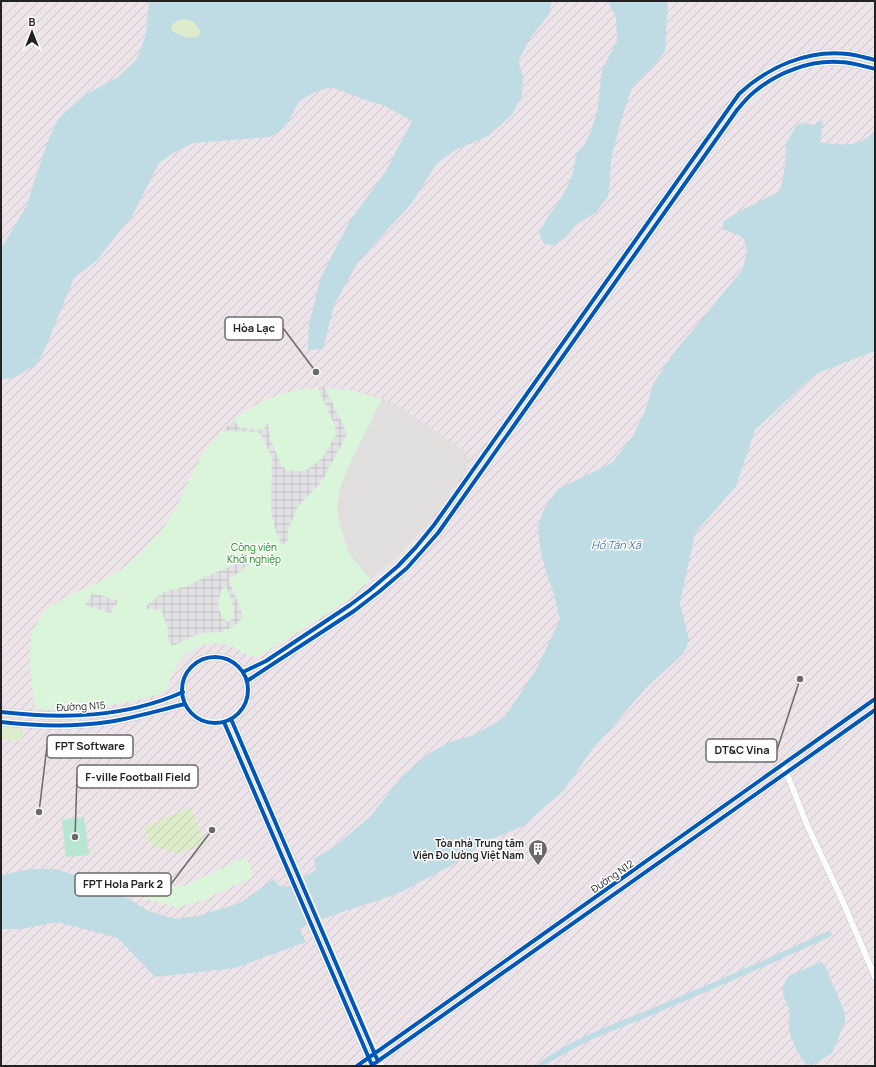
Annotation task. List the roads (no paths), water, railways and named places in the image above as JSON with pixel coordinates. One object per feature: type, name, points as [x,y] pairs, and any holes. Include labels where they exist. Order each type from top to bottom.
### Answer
[{"type":"street","points":[[243,672],[266,661],[350,605],[398,566],[416,547],[452,499],[733,101],[747,87],[772,69],[785,63],[822,54],[850,54],[875,60]]},
{"type":"street","points":[[822,54],[824,62]]},
{"type":"street","points":[[247,681],[354,611],[380,591],[407,568],[438,533],[737,110],[753,93],[766,83],[796,68],[824,62],[846,62],[875,69]]},
{"type":"street","points":[[484,453],[492,457]]},
{"type":"street","points":[[452,499],[458,504]]},
{"type":"street","points":[[214,657],[226,659],[236,664],[243,672],[247,681],[248,691],[246,702],[241,710],[228,720],[214,723],[203,721],[194,715],[185,704],[183,685],[186,674],[194,665],[203,659],[214,657]]},
{"type":"street","name":"Đường N15","points":[[1,712],[28,716],[70,717],[105,714],[147,705],[183,692]]},
{"type":"street","name":"Đường N12","points":[[358,1066],[875,699]]},
{"type":"street","name":"Đường N15","points":[[1,722],[25,725],[64,726],[89,724],[123,719],[185,704]]},
{"type":"street","name":"Đường N12","points":[[375,1065],[875,710]]},
{"type":"street","points":[[228,720],[321,926],[375,1053],[375,1065]]},
{"type":"street","points":[[228,720],[313,930],[369,1058],[375,1065]]},
{"type":"street","points":[[782,764],[808,827],[843,902],[875,977]]},
{"type":"water","points":[[149,1],[551,1],[550,13],[531,37],[518,61],[523,76],[522,95],[512,115],[488,136],[455,150],[437,163],[411,204],[358,262],[334,305],[323,349],[308,350],[309,324],[321,277],[350,221],[386,171],[412,121],[385,106],[331,87],[315,92],[299,101],[286,126],[270,137],[193,143],[173,153],[159,163],[132,216],[97,260],[74,278],[47,344],[37,364],[16,377],[1,380],[1,249],[26,207],[47,143],[58,119],[83,96],[118,77],[137,59],[146,34]],"holes":[[[186,19],[197,25],[200,31],[199,36],[192,38],[184,37],[171,30],[172,25],[177,21]]]},
{"type":"water","points":[[608,1],[668,1],[665,51],[658,61],[632,87],[620,124],[611,160],[608,196],[597,212],[577,224],[565,238],[554,245],[544,244],[539,233],[570,182],[576,153],[583,147],[590,133],[597,113],[602,70],[617,41],[616,18]]},
{"type":"water","name":"Hồ Tân Xã","points":[[823,120],[820,142],[835,144],[858,143],[864,140],[875,129],[875,351],[815,374],[755,430],[736,486],[695,533],[680,603],[689,640],[684,653],[646,688],[591,751],[563,791],[523,826],[487,841],[454,864],[397,894],[299,928],[306,942],[235,968],[155,977],[118,938],[58,922],[21,929],[1,929],[1,875],[30,869],[56,869],[81,877],[97,879],[148,911],[175,919],[198,916],[240,903],[274,879],[278,885],[287,887],[316,870],[314,859],[334,847],[372,815],[401,777],[428,754],[450,742],[474,735],[504,718],[537,668],[560,619],[540,548],[538,526],[544,509],[558,489],[612,463],[633,436],[645,411],[654,383],[672,355],[743,269],[747,251],[743,237],[722,229],[724,221],[736,213],[780,191],[785,167],[786,143],[797,125],[802,123],[814,125]]},
{"type":"water","points":[[822,962],[845,1013],[845,1022],[832,1053],[811,1066],[801,1057],[791,1037],[789,1028],[789,1009],[784,996],[783,987],[790,975]]},
{"type":"waterway","points":[[540,1066],[552,1057],[579,1042],[829,934]]},
{"type":"place","name":"Hòa Lạc","points":[[316,372]]},
{"type":"place","name":"DT&C Vina","points":[[800,679]]},
{"type":"place","name":"FPT Software","points":[[39,812]]},
{"type":"place","name":"FPT Hola Park 2","points":[[212,830]]},
{"type":"place","name":"F-ville Football Field","points":[[75,837]]},
{"type":"place","name":"Tòa nhà Trung tâm Viện Đo lường Việt Nam","points":[[538,866]]},
{"type":"park label","name":"Công viên Khởi nghiệp","points":[[254,552]]}]
